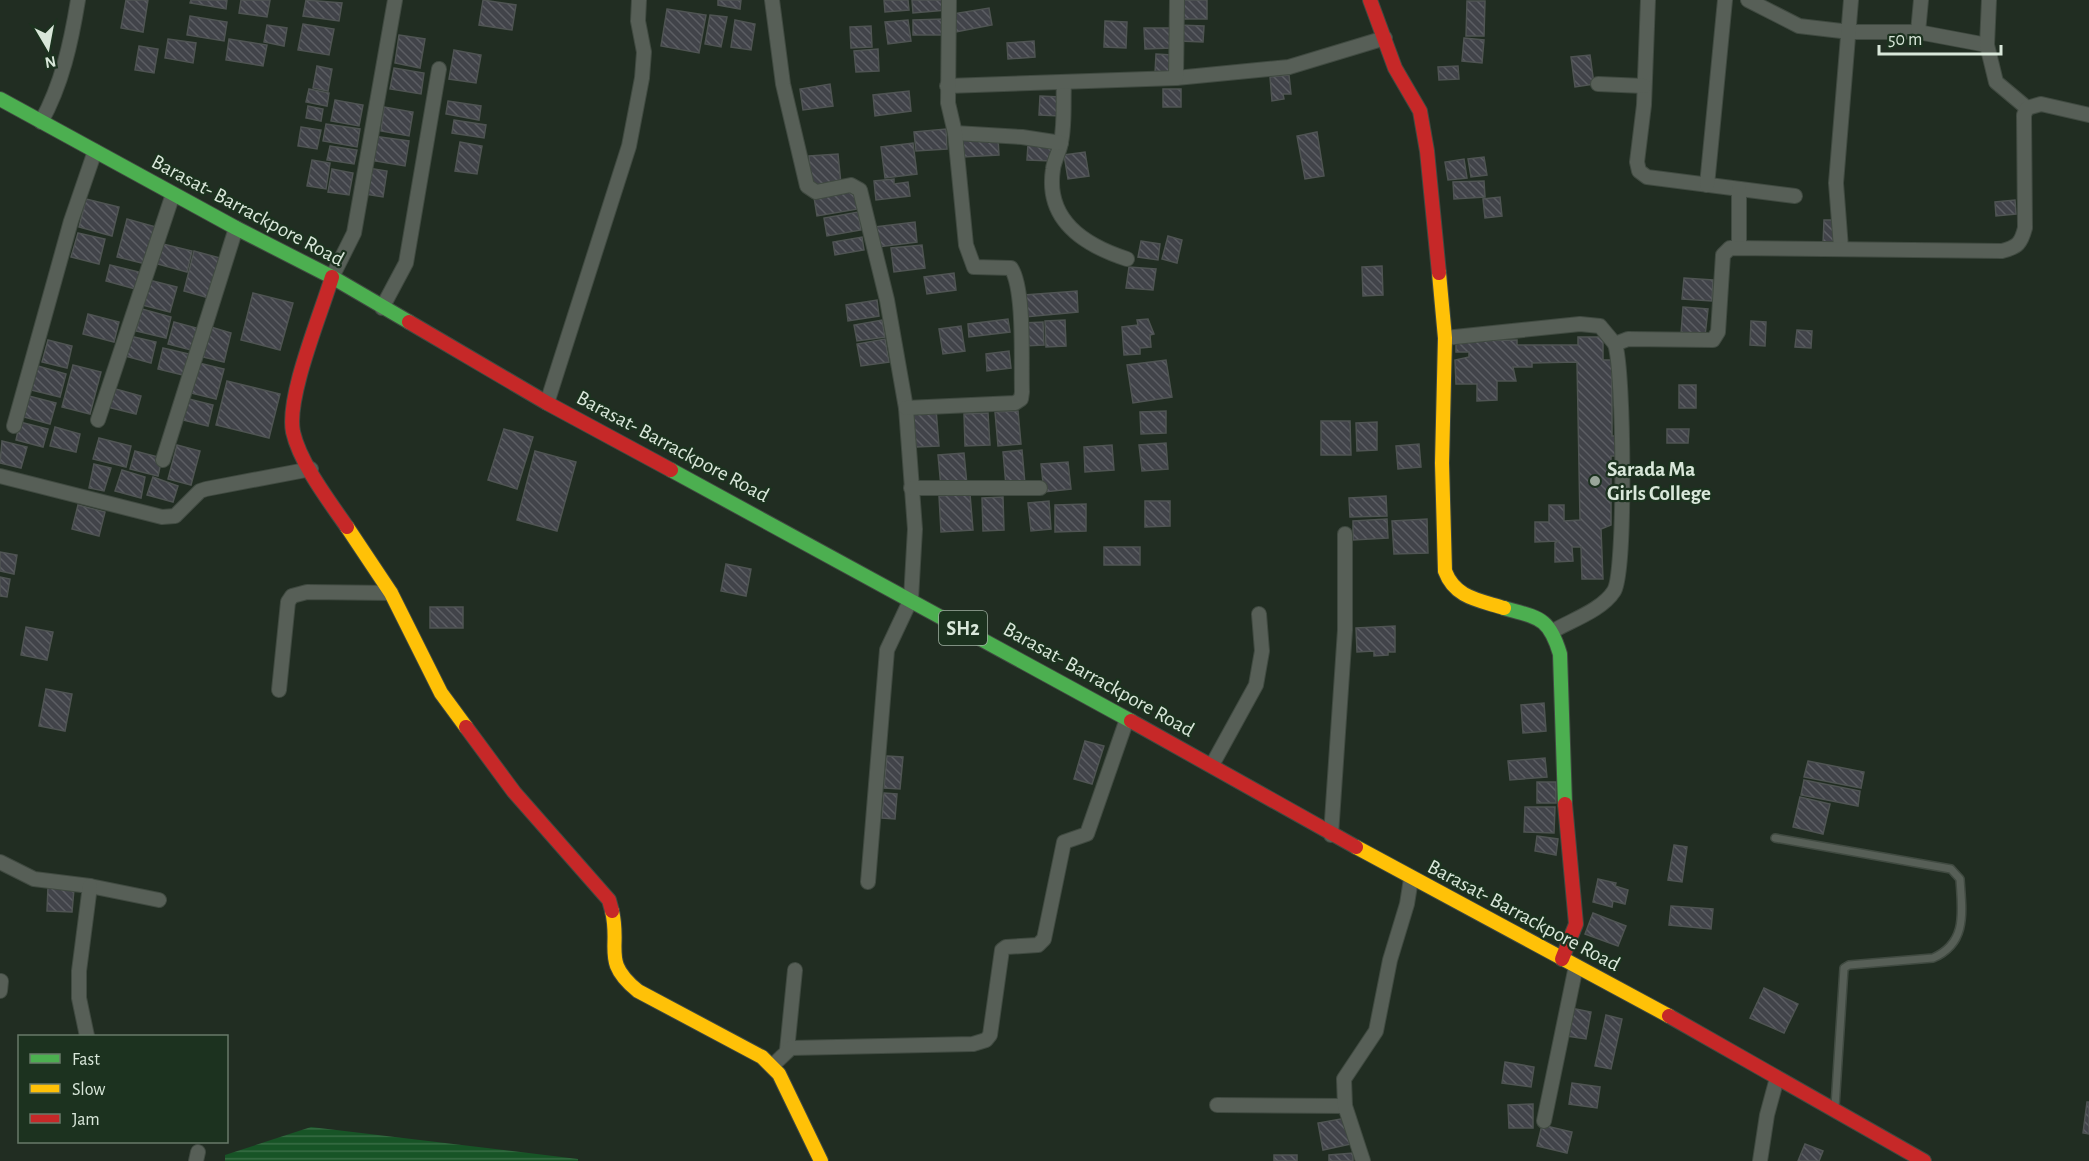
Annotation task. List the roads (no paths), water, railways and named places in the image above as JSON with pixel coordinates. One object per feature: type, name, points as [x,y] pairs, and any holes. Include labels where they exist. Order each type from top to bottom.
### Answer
[{"type":"main road","points":[[1370,0],[1395,68],[1419,111],[1438,244],[1445,338],[1445,571],[1450,584],[1462,595],[1534,617],[1553,631],[1560,654],[1565,799],[1576,924],[1562,959]]},
{"type":"main road","name":"Barasat- Barrackpore Road","points":[[0,99],[172,194],[332,277],[547,403],[911,599],[1212,765],[1411,879],[1716,1041],[1835,1112],[1924,1161]]},
{"type":"main road","points":[[332,277],[293,402],[293,431],[311,469],[391,593],[441,693],[514,792],[609,900],[615,918],[614,968],[638,991],[762,1057],[772,1066],[779,1074],[821,1161]]},
{"type":"street","points":[[41,122],[52,102],[64,69],[78,0]]},
{"type":"street","points":[[332,277],[354,233],[395,0]]},
{"type":"street","points":[[547,403],[629,146],[642,78],[644,52],[638,21],[639,0]]},
{"type":"street","points":[[772,0],[783,84],[807,186],[816,192],[851,185],[860,190],[887,300],[906,408],[915,529],[911,599],[887,650],[868,882]]},
{"type":"street","points":[[906,408],[1016,403],[1021,399],[1022,392],[1020,304],[1015,274],[1011,268],[977,268],[971,264],[966,245],[955,133],[948,103],[949,0]]},
{"type":"street","points":[[1176,78],[1177,0]]},
{"type":"street","points":[[1648,0],[1644,86],[1637,162],[1639,171],[1647,177],[1795,196]]},
{"type":"street","points":[[1707,185],[1725,0]]},
{"type":"street","points":[[1748,0],[1799,26],[1850,32],[1918,33],[1987,45]]},
{"type":"street","points":[[1841,248],[1836,183],[1851,0]]},
{"type":"street","points":[[1918,33],[1921,0]]},
{"type":"street","points":[[1989,0],[1987,45],[1996,82],[2027,108]]},
{"type":"street","points":[[947,86],[1176,78],[1289,67],[1385,38]]},
{"type":"street","points":[[382,308],[406,263],[439,69]]},
{"type":"street","points":[[1064,82],[1061,143],[1053,169],[1053,196],[1061,218],[1101,250],[1127,259]]},
{"type":"street","points":[[1598,84],[1644,86]]},
{"type":"street","points":[[2027,108],[2041,104],[2089,115]]},
{"type":"street","points":[[1616,344],[1628,339],[1713,340],[1718,332],[1723,255],[1730,248],[2002,251],[2016,248],[2021,243],[2025,228],[2024,115],[2027,108]]},
{"type":"street","points":[[955,133],[1023,136],[1061,143]]},
{"type":"street","points":[[14,426],[71,221],[95,151]]},
{"type":"street","points":[[1739,189],[1739,247]]},
{"type":"street","points":[[98,420],[172,194]]},
{"type":"street","points":[[163,460],[236,228]]},
{"type":"street","points":[[1445,338],[1580,324],[1600,326],[1616,344],[1620,358],[1622,445],[1620,579],[1607,600],[1553,631]]},
{"type":"street","points":[[0,476],[162,517],[175,516],[200,491],[206,489],[311,469]]},
{"type":"street","points":[[911,488],[1040,488]]},
{"type":"street","points":[[1331,835],[1345,630],[1345,534]]},
{"type":"street","points":[[279,690],[288,602],[292,596],[307,592],[391,593]]},
{"type":"street","points":[[1212,765],[1256,685],[1262,651],[1259,615]]},
{"type":"street","points":[[787,1050],[973,1044],[986,1040],[990,1035],[1002,950],[1006,947],[1038,945],[1044,939],[1064,843],[1087,834],[1127,719]]},
{"type":"street","points":[[0,862],[34,879],[90,886],[159,900]]},
{"type":"street","points":[[1363,1161],[1345,1106],[1344,1079],[1376,1031],[1390,960],[1407,904],[1411,879]]},
{"type":"street","points":[[87,1035],[79,998],[79,971],[90,886]]},
{"type":"street","points":[[1544,1121],[1576,966]]},
{"type":"street","points":[[772,1066],[787,1050],[795,970]]},
{"type":"street","points":[[0,991],[1,981]]},
{"type":"street","points":[[1760,1161],[1767,1116],[1777,1078]]},
{"type":"street","points":[[1217,1106],[1345,1106]]},
{"type":"lane","points":[[1775,838],[1951,869],[1957,872],[1960,879],[1962,922],[1959,935],[1943,954],[1933,958],[1849,965],[1844,968],[1835,1112]]},
{"type":"place","name":"Sarada Ma Girls College","points":[[1595,481]]}]
